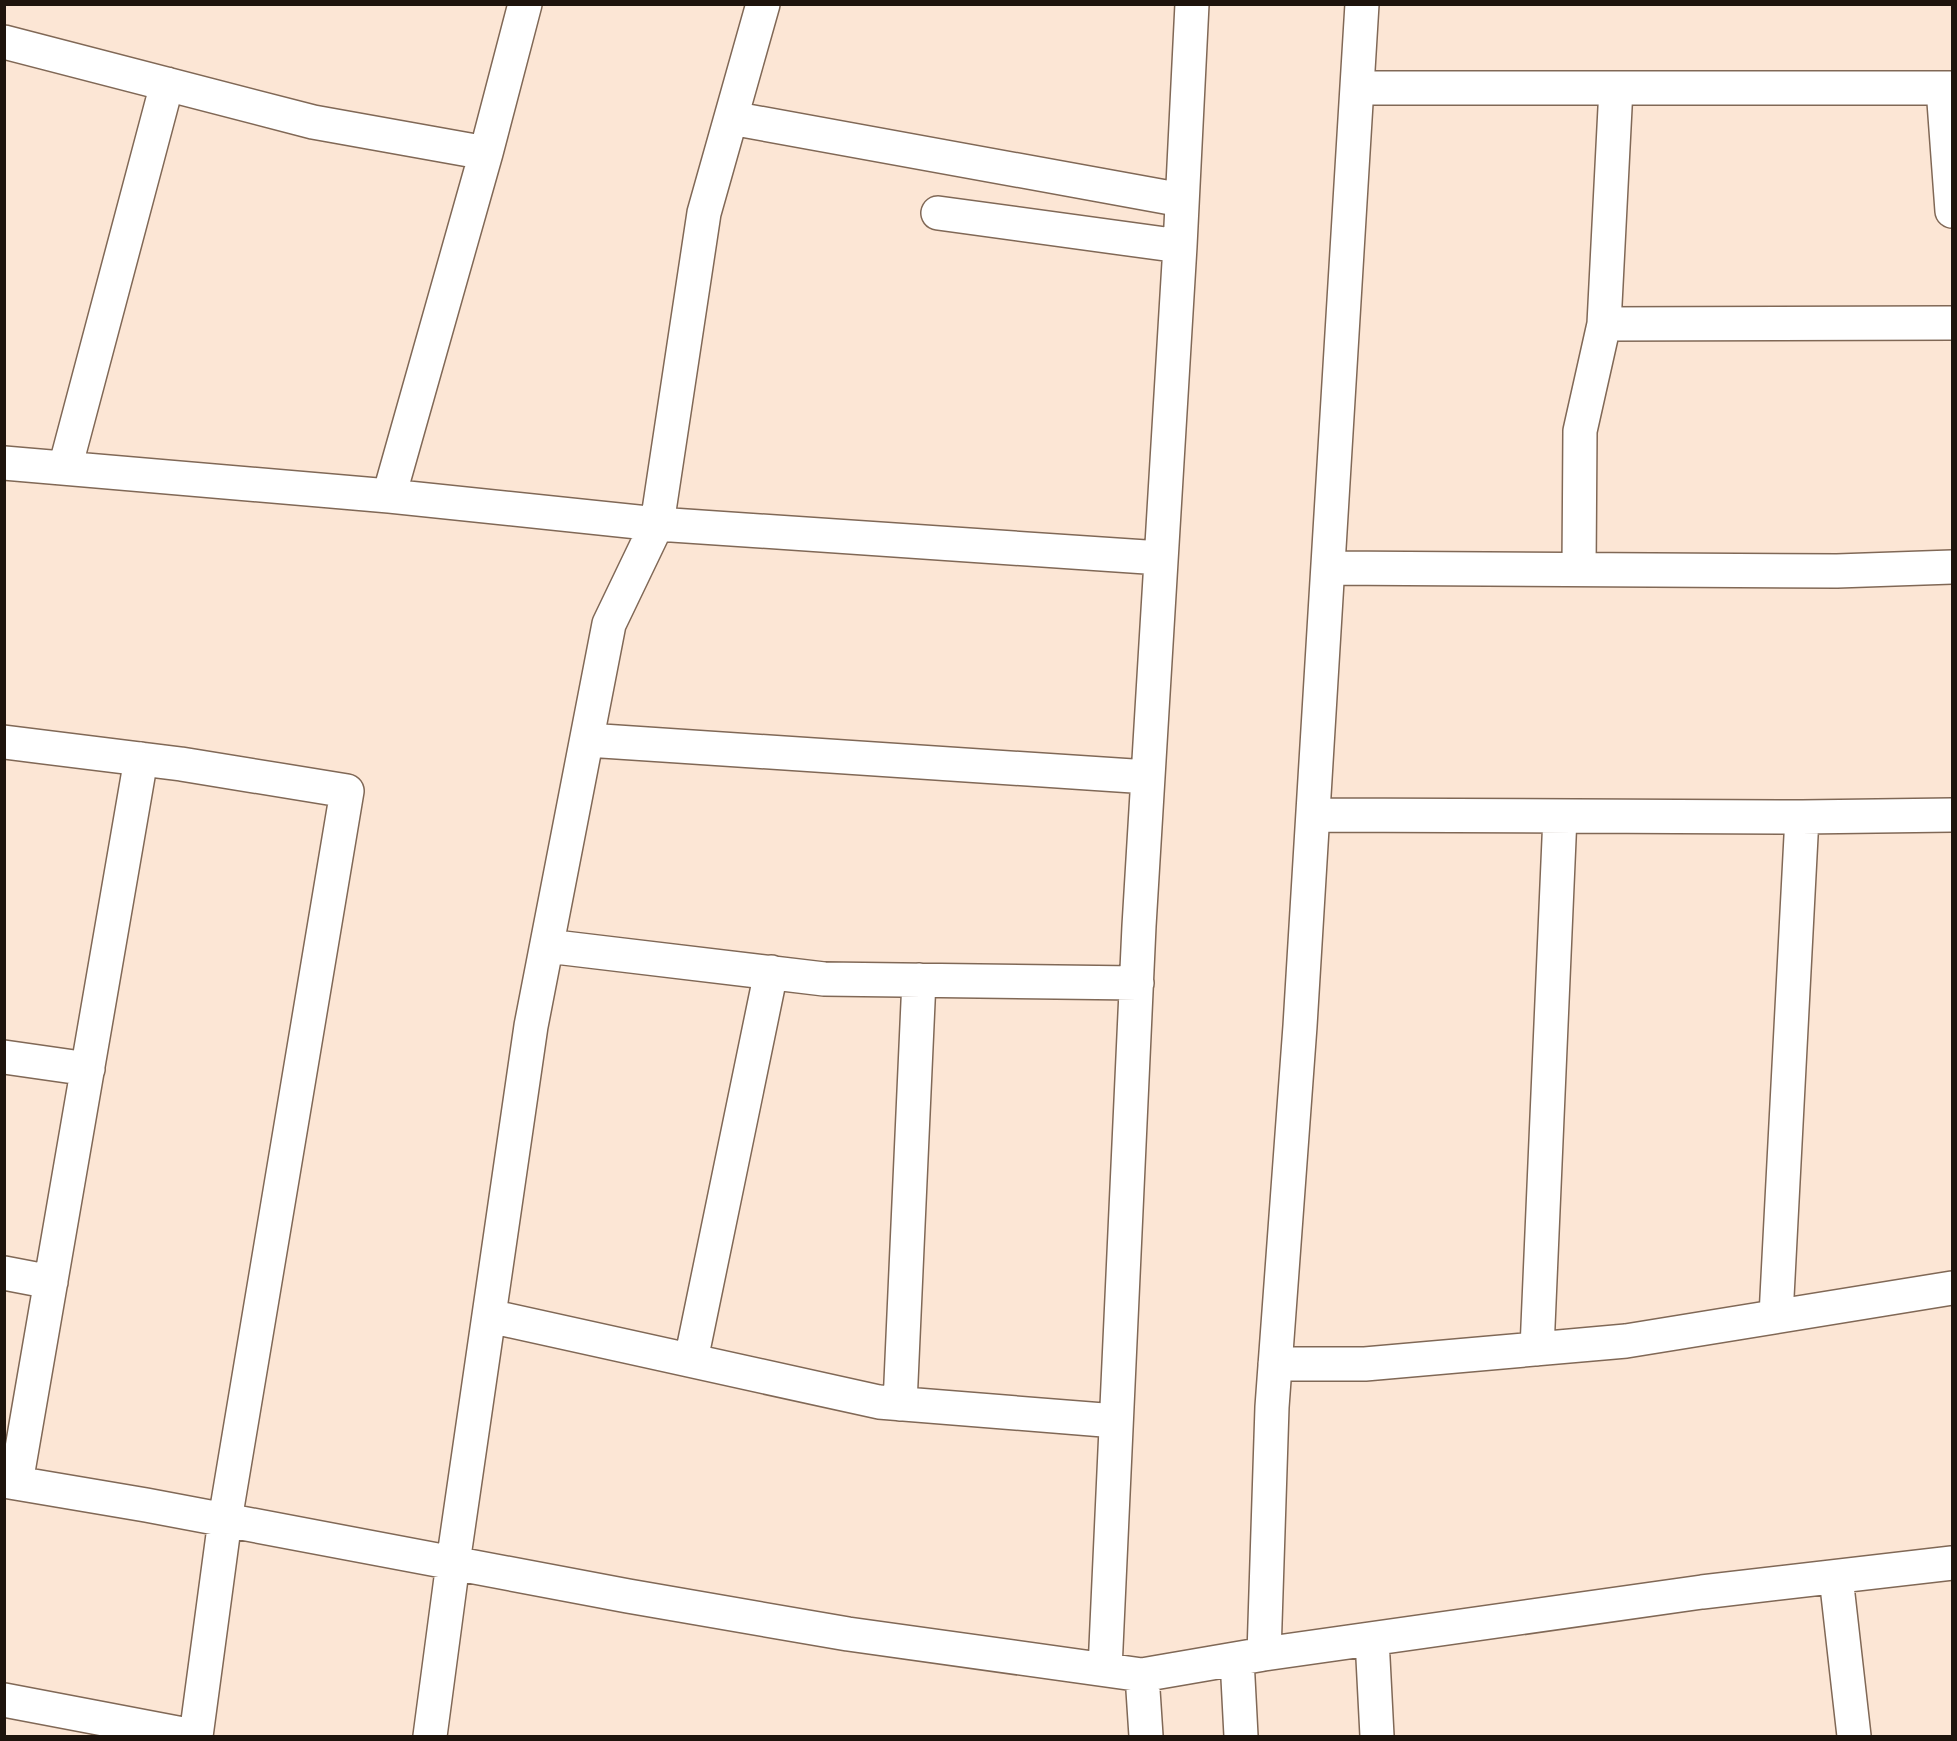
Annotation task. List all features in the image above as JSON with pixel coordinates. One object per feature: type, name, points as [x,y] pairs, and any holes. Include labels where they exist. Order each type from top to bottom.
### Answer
[{"type":"street","points":[[389,496],[486,153],[525,4]]},
{"type":"street","points":[[430,1737],[531,1026],[609,624],[657,524],[704,213],[763,4]]},
{"type":"street","points":[[1105,1669],[1137,983],[1192,4]]},
{"type":"street","points":[[1240,1737],[1250,1656],[1275,1364],[1300,1026],[1362,4]]},
{"type":"street","points":[[4,42],[313,122],[486,153]]},
{"type":"street","points":[[65,468],[167,84]]},
{"type":"street","points":[[1357,88],[1948,88],[1953,211]]},
{"type":"street","points":[[1579,569],[1580,431],[1605,324],[1616,88]]},
{"type":"street","points":[[730,118],[1182,200]]},
{"type":"street","points":[[938,213],[1180,246]]},
{"type":"street","points":[[1605,324],[1953,323]]},
{"type":"street","points":[[4,462],[389,496],[657,524],[1161,558]]},
{"type":"street","points":[[1328,568],[1837,571],[1953,567]]},
{"type":"street","points":[[587,740],[1148,777]]},
{"type":"street","points":[[4,742],[141,759],[347,791],[225,1520],[194,1737],[4,1700]]},
{"type":"street","points":[[141,759],[51,1282],[10,1482],[628,1596],[848,1634],[1142,1675],[1250,1656],[1702,1592],[1953,1563]]},
{"type":"street","points":[[1313,815],[1802,817],[1953,815]]},
{"type":"street","points":[[1537,1349],[1560,816]]},
{"type":"street","points":[[1776,1316],[1802,817]]},
{"type":"street","points":[[547,946],[824,979],[1137,983]]},
{"type":"street","points":[[691,1360],[771,972]]},
{"type":"street","points":[[900,1404],[919,980]]},
{"type":"street","points":[[4,1057],[88,1069]]},
{"type":"street","points":[[4,1273],[51,1282]]},
{"type":"street","points":[[1275,1364],[1365,1364],[1626,1341],[1953,1288]]},
{"type":"street","points":[[489,1316],[879,1402],[1116,1421]]},
{"type":"street","points":[[1836,1577],[1854,1737]]},
{"type":"street","points":[[1372,1639],[1377,1737]]},
{"type":"street","points":[[1142,1675],[1146,1737]]}]
